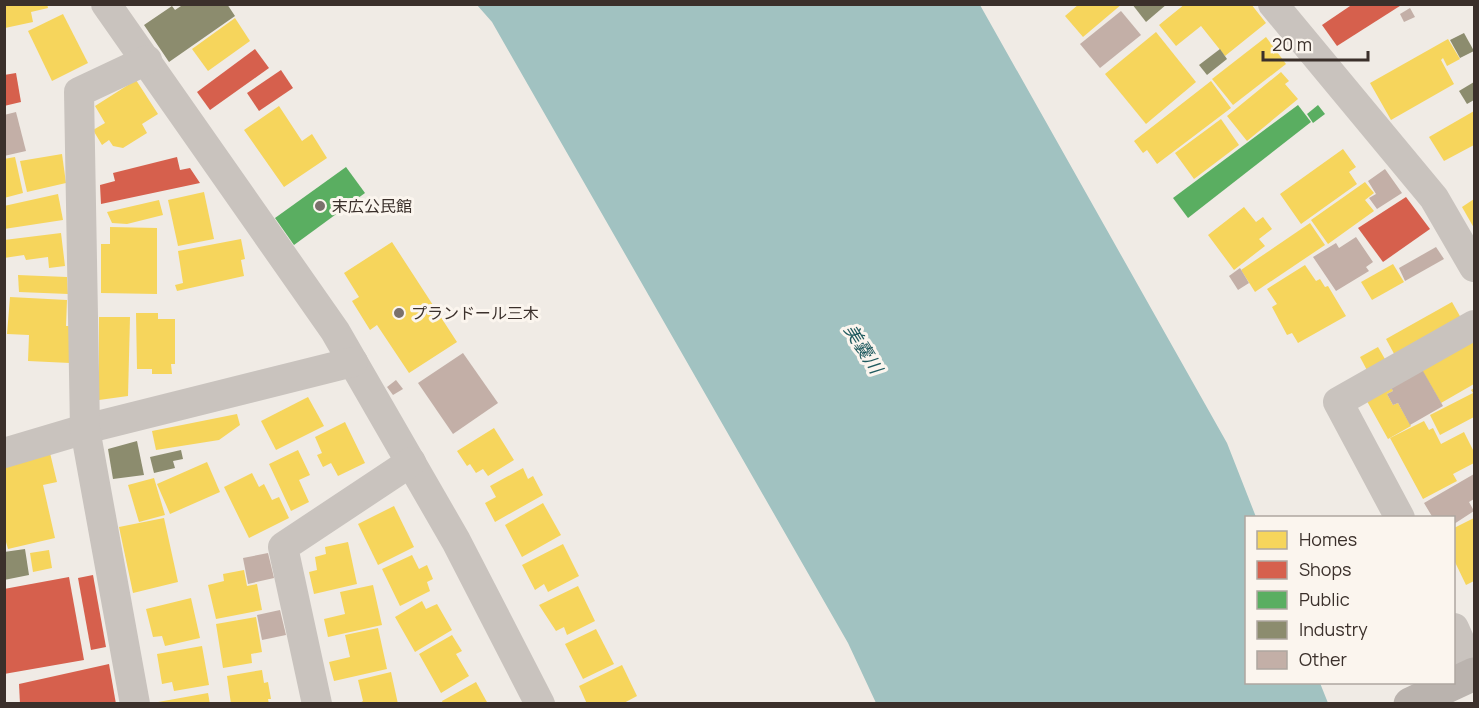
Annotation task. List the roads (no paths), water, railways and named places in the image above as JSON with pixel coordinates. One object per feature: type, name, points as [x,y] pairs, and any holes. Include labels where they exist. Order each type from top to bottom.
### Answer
[{"type":"street","points":[[106,4],[335,331],[456,542],[540,704]]},
{"type":"street","points":[[1273,4],[1434,198],[1474,267]]},
{"type":"street","points":[[135,704],[85,429],[79,92],[147,60]]},
{"type":"street","points":[[1399,516],[1338,402],[1474,325]]},
{"type":"street","points":[[4,453],[85,429],[353,362]]},
{"type":"street","points":[[317,704],[283,547],[411,462]]},
{"type":"street","points":[[1455,630],[1474,673],[1455,682]]},
{"type":"street","points":[[1410,704],[1451,684]]},
{"type":"water","name":"美嚢川","points":[[477,5],[980,5],[1227,443],[1256,516],[1245,516],[1245,684],[1320,684],[1328,703],[876,703],[848,643],[492,22]]},
{"type":"place","name":"末広公民館","points":[[320,206]]},
{"type":"place","name":"プランドール三木","points":[[399,313]]}]
